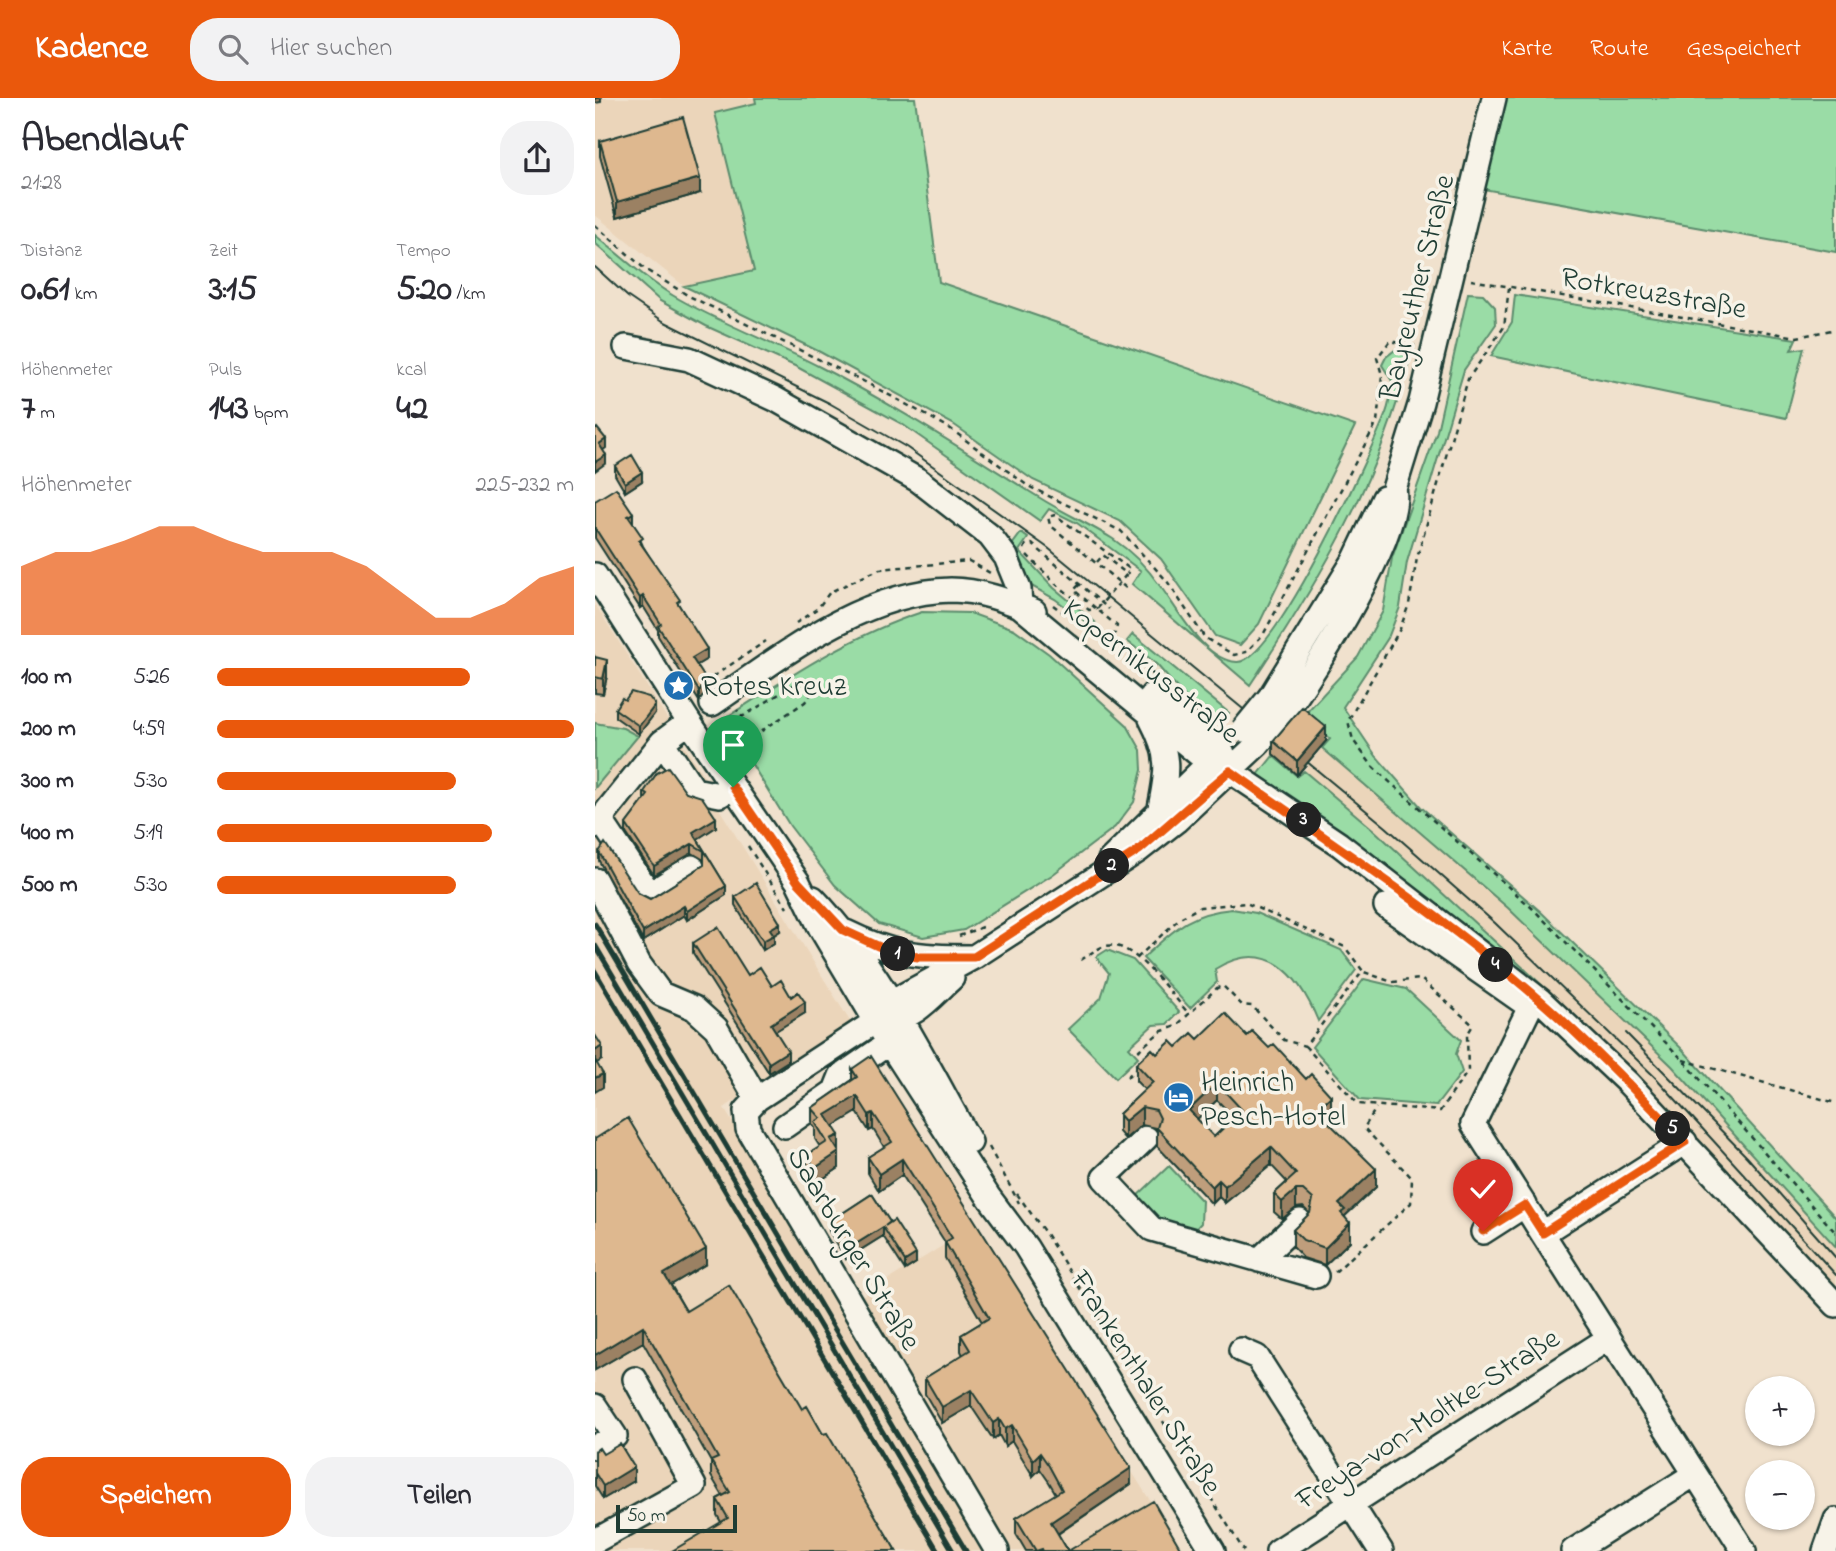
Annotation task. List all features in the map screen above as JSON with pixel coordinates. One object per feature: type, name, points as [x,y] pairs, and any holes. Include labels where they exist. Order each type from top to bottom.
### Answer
[{"type":"street","name":"Bayreuther Straße","points":[[1096,875],[1160,808],[1251,737],[1279,704],[1384,496],[1394,489],[1427,348],[1494,98]]},
{"type":"street","points":[[626,347],[689,359],[775,399],[918,480],[990,536],[1006,557],[1019,589],[1020,606]]},
{"type":"street","name":"Frankenthaler Straße","points":[[595,575],[689,722],[798,882],[820,927],[889,1015],[890,1043],[988,1196],[1026,1247]]},
{"type":"street","name":"Kopernikusstraße","points":[[725,708],[799,647],[888,600],[953,590],[993,597],[1043,614],[1070,632],[1220,761]]},
{"type":"street","name":"Kopernikusstraße","points":[[1020,606],[1147,710],[1220,761]]},
{"type":"street","points":[[1147,710],[1164,745],[1168,765],[1160,808]]},
{"type":"street","points":[[689,722],[663,742],[598,822],[650,894],[692,867]]},
{"type":"street","points":[[663,742],[694,790],[720,795],[733,787]]},
{"type":"street","name":"Bayreuther Straße","points":[[889,1015],[1096,875],[1139,850],[1220,761]]},
{"type":"street","points":[[1220,761],[1339,844],[1540,1000],[1628,1083],[1836,1305]]},
{"type":"street","points":[[595,880],[639,964],[661,994],[694,1009],[716,1028],[757,1099],[889,1015]]},
{"type":"street","name":"Frankenthaler Straße","points":[[798,882],[843,930],[889,1015],[1026,1247],[1213,1551]]},
{"type":"street","points":[[1386,906],[1530,1007],[1473,1124],[1744,1551]]},
{"type":"street","points":[[843,930],[893,953],[918,957],[974,957]]},
{"type":"street","points":[[785,1126],[835,1091],[842,1076],[890,1043]]},
{"type":"street","name":"Saarburger Straße","points":[[757,1099],[746,1111],[748,1129],[997,1551]]},
{"type":"street","points":[[1146,1138],[1104,1178],[1152,1229],[1316,1276]]},
{"type":"street","points":[[1543,1233],[1685,1142]]},
{"type":"street","points":[[1483,1231],[1525,1205]]},
{"type":"street","points":[[1259,1260],[1300,1221]]},
{"type":"street","name":"Freya-von-Moltke-Straße","points":[[1278,1551],[1609,1338]]},
{"type":"street","points":[[1241,1350],[1257,1357],[1381,1551]]},
{"type":"street","points":[[595,1541],[694,1486],[635,1379]]},
{"type":"street","points":[[595,1406],[615,1436],[595,1447]]},
{"type":"street","points":[[1573,1551],[1695,1474]]},
{"type":"street","points":[[1825,1551],[1836,1520]]},
{"type":"path","points":[[595,225],[646,270],[689,296],[865,382],[948,427],[1028,486],[1122,531],[1167,581],[1205,638],[1234,655],[1246,652],[1263,635],[1377,422],[1383,375],[1377,358],[1390,341],[1427,348]]},
{"type":"path","name":"Rotkreuzstraße","points":[[1465,279],[1797,337],[1836,328]]},
{"type":"path","points":[[1509,288],[1504,327],[1468,379],[1417,558],[1409,604],[1400,629],[1348,721],[1353,740],[1374,768],[1531,907],[1683,1060],[1836,1233]]},
{"type":"path","points":[[1109,609],[1079,585],[1032,544],[1023,548],[1056,584],[1089,610],[1097,609],[1127,574],[1131,569],[1055,515],[1048,517],[1049,525],[1096,563],[1126,588]]},
{"type":"path","points":[[1096,563],[1103,555],[1127,574]]},
{"type":"path","points":[[1079,585],[1074,590],[1117,626],[1113,639]]},
{"type":"path","points":[[1050,603],[1085,629],[1113,639],[1156,677]]},
{"type":"path","points":[[725,708],[742,718],[802,680],[811,684],[811,694],[804,702],[736,748]]},
{"type":"path","points":[[1127,1077],[1146,1059],[1139,1050],[1160,1032],[1177,1026],[1216,988],[1223,986],[1242,1005],[1252,1006],[1284,1040],[1305,1046],[1358,1104],[1440,1111],[1468,1071],[1467,1035],[1473,1025],[1420,979],[1392,982],[1363,971],[1345,947],[1246,903],[1220,903],[1190,912],[1137,958]]},
{"type":"path","points":[[951,939],[992,921]]},
{"type":"path","points":[[1081,960],[1102,946],[1118,946],[1137,958],[1189,1014]]},
{"type":"path","points":[[1305,1046],[1363,971]]},
{"type":"path","points":[[1683,1060],[1836,1102]]},
{"type":"path","points":[[1316,1276],[1329,1277],[1411,1203],[1412,1178],[1364,1128],[1377,1107]]},
{"type":"path","points":[[1013,1189],[1046,1234],[1244,1551]]},
{"type":"shaded area","points":[[595,98],[755,98],[756,103],[715,114],[754,272],[684,286],[595,215]]},
{"type":"shaded area","points":[[595,604],[708,783],[720,810],[851,1023],[724,1108],[841,1309],[976,1225],[1182,1551],[595,1551]]},
{"type":"shaded area","points":[[1322,748],[1508,908],[1672,1066],[1836,1247],[1836,1298],[1582,1022],[1375,831],[1304,771]]},
{"type":"green space","points":[[755,98],[915,98],[939,282],[1355,426],[1259,624],[1240,645],[1215,636],[1161,559],[1120,521],[1033,480],[953,424],[820,352],[684,286],[754,271],[715,113],[756,103]]},
{"type":"green space","points":[[1505,98],[1836,98],[1836,252],[1483,189]]},
{"type":"green space","points":[[595,235],[646,277],[679,299],[849,382],[1113,539],[1150,572],[1202,643],[1213,653],[1237,662],[1253,653],[1274,629],[1342,509],[1387,409],[1392,381],[1382,365],[1386,357],[1395,350],[1410,357],[1381,446],[1345,528],[1250,685],[1132,584],[1141,571],[1077,523],[1049,509],[1040,521],[902,424],[797,367],[706,326],[660,301],[595,243]]},
{"type":"green space","points":[[1468,293],[1483,294],[1495,307],[1496,324],[1464,370],[1407,562],[1400,607],[1388,638],[1343,707],[1376,756],[1421,807],[1541,912],[1683,1050],[1836,1218],[1836,1247],[1672,1066],[1508,908],[1322,748],[1330,739],[1303,716],[1358,657],[1383,611],[1392,558],[1437,431]]},
{"type":"green space","points":[[1515,295],[1796,339],[1791,350],[1804,348],[1786,418],[1491,356],[1512,322]]},
{"type":"green space","points":[[1021,533],[1028,538],[1019,551],[1054,588],[1095,622],[1090,625],[1055,599],[1026,583],[1009,549]]},
{"type":"green space","points":[[922,612],[970,613],[1014,629],[1049,654],[1127,725],[1141,750],[1142,770],[1134,802],[1115,827],[1052,875],[964,930],[923,937],[879,924],[835,885],[790,826],[724,719],[795,673],[844,646]]},
{"type":"green space","points":[[1133,634],[1229,713],[1220,716],[1210,714],[1189,701],[1157,665],[1127,641]]},
{"type":"green space","points":[[595,723],[623,728],[638,736],[595,788]]},
{"type":"green space","points":[[1273,756],[1297,776],[1304,771],[1375,831],[1582,1022],[1579,1025],[1246,790]]},
{"type":"green space","points":[[1232,909],[1256,913],[1341,950],[1356,970],[1318,1021],[1291,975],[1279,965],[1265,959],[1250,957],[1234,960],[1215,969],[1217,982],[1190,1008],[1143,958],[1183,924],[1204,914]]},
{"type":"green space","points":[[1107,950],[1133,960],[1179,1012],[1167,1024],[1153,1025],[1129,1047],[1138,1057],[1116,1078],[1068,1029],[1101,998],[1109,973],[1096,957]]},
{"type":"green space","points":[[1364,979],[1406,989],[1461,1040],[1456,1054],[1462,1072],[1436,1106],[1360,1100],[1312,1047]]},
{"type":"green space","points":[[1169,1166],[1202,1201],[1201,1223],[1191,1234],[1160,1227],[1134,1199]]},
{"type":"building","points":[[683,117],[700,178],[617,202],[600,141]]},
{"type":"building","points":[[597,428],[606,439],[599,444],[606,455],[595,462],[595,430]]},
{"type":"building","points":[[632,455],[642,472],[625,483],[615,466]]},
{"type":"building","points":[[616,488],[633,513],[628,516],[643,538],[639,541],[680,600],[677,602],[707,649],[692,658],[707,681],[699,691],[658,626],[661,624],[643,596],[640,598],[595,528],[595,501]]},
{"type":"building","points":[[595,657],[607,660],[603,679],[595,677]]},
{"type":"building","points":[[631,692],[649,697],[655,705],[639,726],[615,709],[622,698],[625,700]]},
{"type":"building","points":[[1302,707],[1326,727],[1297,761],[1273,741]]},
{"type":"building","points":[[668,767],[686,792],[702,797],[716,818],[693,832],[726,886],[687,911],[684,906],[643,932],[599,852],[605,843],[638,893],[650,899],[704,865],[704,851],[692,844],[654,866],[626,824],[648,795],[644,792],[657,773]]},
{"type":"building","points":[[756,883],[780,923],[770,929],[774,935],[763,941],[735,897]]},
{"type":"building","points":[[718,927],[748,975],[760,967],[772,986],[781,980],[791,997],[798,992],[805,1002],[771,1024],[788,1051],[769,1063],[693,943]]},
{"type":"building","points":[[1225,1013],[1247,1036],[1252,1031],[1269,1048],[1274,1044],[1306,1079],[1311,1074],[1331,1096],[1316,1110],[1376,1169],[1339,1204],[1345,1210],[1341,1213],[1350,1223],[1325,1248],[1303,1240],[1293,1230],[1310,1213],[1313,1199],[1303,1190],[1296,1190],[1282,1202],[1274,1194],[1296,1174],[1271,1147],[1225,1186],[1219,1180],[1212,1187],[1157,1128],[1160,1118],[1156,1110],[1142,1107],[1125,1121],[1119,1114],[1153,1082],[1136,1064],[1152,1049],[1157,1054],[1171,1041],[1177,1047],[1192,1033],[1198,1039]],"holes":[[[1217,1083],[1242,1110],[1214,1137],[1189,1110]]]},
{"type":"building","points":[[595,1035],[602,1046],[595,1051]]},
{"type":"building","points":[[871,1056],[1131,1468],[1051,1522],[1068,1551],[1036,1551],[1016,1518],[1062,1490],[1040,1453],[1033,1460],[1012,1425],[1005,1429],[999,1419],[993,1423],[971,1390],[942,1407],[925,1378],[970,1350],[961,1335],[989,1318],[945,1242],[952,1238],[902,1159],[879,1174],[868,1157],[892,1142],[873,1113],[869,1115],[857,1096],[826,1115],[839,1135],[831,1139],[839,1152],[815,1168],[807,1155],[827,1142],[815,1122],[821,1118],[812,1108],[857,1077],[852,1069]]},
{"type":"building","points":[[595,1060],[603,1074],[595,1078]]},
{"type":"building","points":[[628,1118],[706,1249],[664,1274],[686,1311],[729,1285],[802,1409],[807,1406],[823,1434],[827,1433],[896,1551],[672,1551],[728,1518],[717,1499],[730,1492],[711,1461],[718,1458],[643,1326],[595,1355],[595,1139]]},
{"type":"building","points":[[872,1194],[890,1222],[885,1226],[894,1220],[916,1254],[905,1261],[883,1227],[846,1250],[829,1222]]},
{"type":"building","points":[[620,1444],[634,1467],[603,1486],[595,1473],[595,1451],[599,1448],[603,1454]]},
{"type":"building","points":[[1153,1501],[1182,1551],[1068,1551]]},
{"type":"tram line","points":[[595,267],[628,297],[663,321],[829,403],[906,447],[1048,548],[1386,827],[1495,923],[1657,1079],[1836,1275]]},
{"type":"tram line","points":[[1626,1033],[1747,1157],[1836,1258]]},
{"type":"railway","points":[[595,924],[966,1551]]},
{"type":"railway","points":[[595,945],[953,1551]]},
{"type":"railway","points":[[595,971],[938,1551]]},
{"type":"place","name":"Rotes Kreuz","points":[[678,685]]},
{"type":"place","name":"Heinrich Pesch-Hotel","points":[[1178,1098]]},
{"type":"route","points":[[733,787],[798,882],[843,930],[893,953],[918,957],[974,957],[1096,875],[1139,850],[1176,821],[1230,771],[1339,844],[1540,1000],[1628,1083],[1685,1142],[1543,1233],[1525,1205],[1483,1231]]}]
